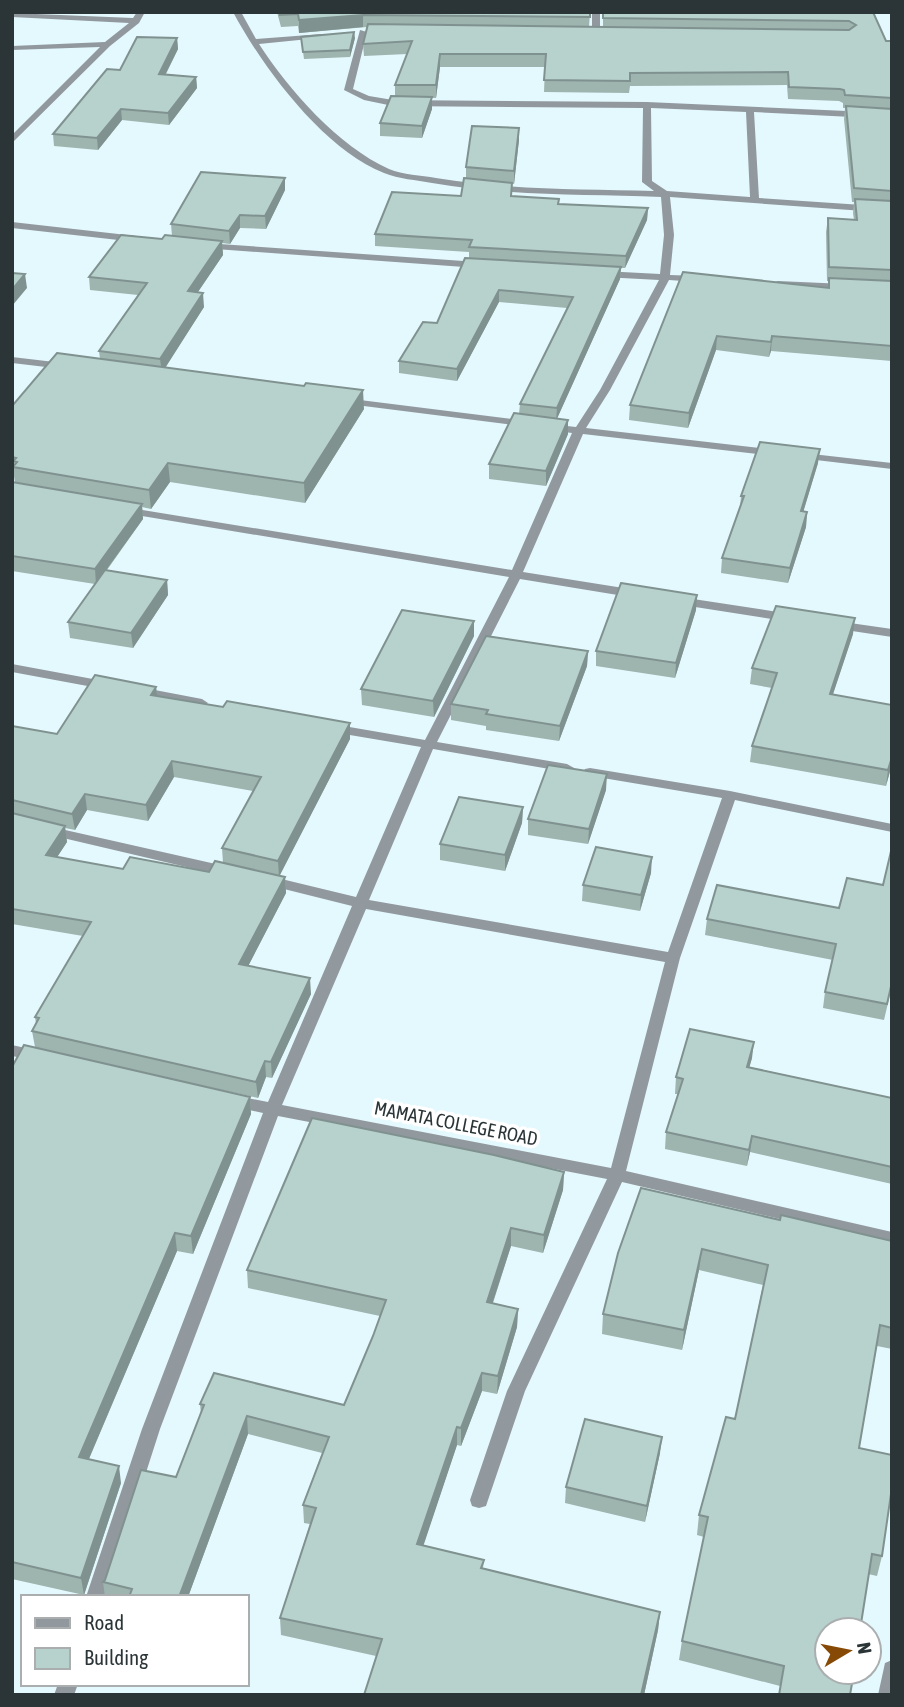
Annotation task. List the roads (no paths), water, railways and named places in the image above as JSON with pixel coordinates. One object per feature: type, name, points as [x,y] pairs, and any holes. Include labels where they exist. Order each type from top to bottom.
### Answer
[{"type":"street","points":[[12,140],[107,44],[136,21],[141,12]]},
{"type":"street","points":[[237,12],[295,97],[332,136],[385,171],[464,187],[665,194],[892,210]]},
{"type":"street","points":[[596,12],[596,35]]},
{"type":"street","points":[[12,15],[136,21]]},
{"type":"street","points":[[363,32],[348,90],[367,98],[393,103],[647,105],[892,117]]},
{"type":"street","points":[[349,34],[377,33]]},
{"type":"street","points":[[255,42],[336,35]]},
{"type":"street","points":[[582,35],[609,35]]},
{"type":"street","points":[[12,48],[107,44]]},
{"type":"street","points":[[647,105],[646,182],[665,194]]},
{"type":"street","points":[[750,110],[755,200]]},
{"type":"street","points":[[12,125],[24,126]]},
{"type":"street","points":[[97,1595],[151,1429],[272,1110],[428,746],[515,576],[579,430],[605,390],[665,278],[669,235],[665,194]]},
{"type":"street","points":[[12,225],[150,240]]},
{"type":"street","points":[[191,245],[483,266]]},
{"type":"street","points":[[595,273],[705,280]]},
{"type":"street","points":[[772,283],[852,287]]},
{"type":"street","points":[[12,360],[81,369]]},
{"type":"street","points":[[330,400],[783,454]]},
{"type":"street","points":[[797,455],[892,466]]},
{"type":"street","points":[[107,507],[650,596]]},
{"type":"street","points":[[663,598],[798,619]]},
{"type":"street","points":[[824,623],[892,634]]},
{"type":"street","points":[[12,667],[214,706]]},
{"type":"street","points":[[321,726],[730,795],[892,828]]},
{"type":"street","points":[[479,1500],[516,1391],[617,1175],[673,958],[730,795]]},
{"type":"street","points":[[12,822],[361,902],[673,958]]},
{"type":"street","points":[[12,1051],[51,1059]]},
{"type":"street","name":"MAMATA COLLEGE ROAD","points":[[220,1098],[617,1175],[892,1238]]},
{"type":"street","points":[[888,1695],[892,1669]]}]
